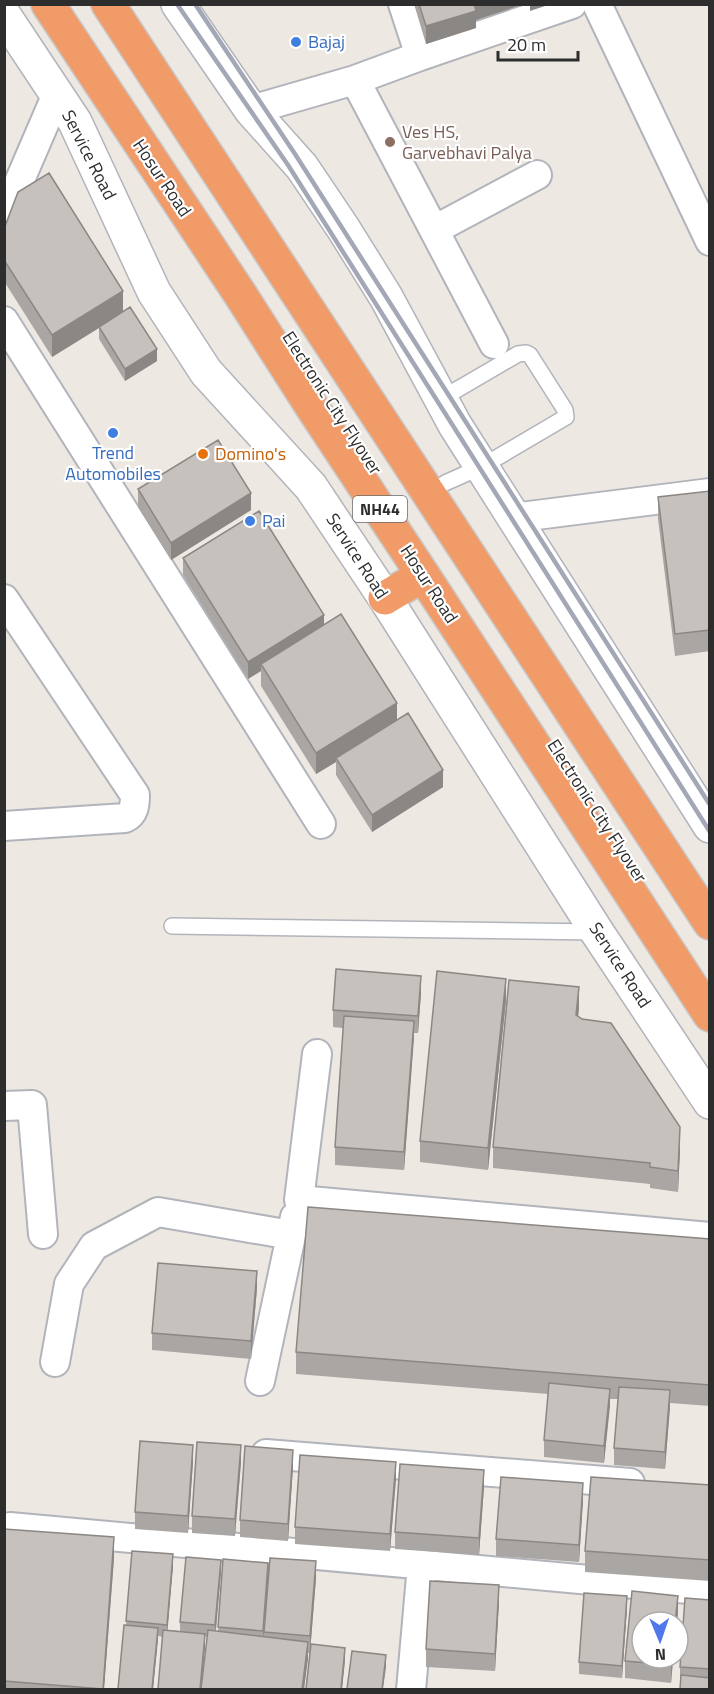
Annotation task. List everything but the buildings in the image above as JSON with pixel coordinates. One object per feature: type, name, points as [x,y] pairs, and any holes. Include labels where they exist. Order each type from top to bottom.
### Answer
[{"type":"highway","name":"Hosur Road","points":[[48,4],[710,1015]]},
{"type":"highway","name":"Electronic City Flyover","points":[[72,4],[710,984]]},
{"type":"highway","name":"Electronic City Flyover","points":[[108,4],[710,923]]},
{"type":"highway","points":[[132,4],[710,889]]},
{"type":"highway","points":[[385,598],[423,575]]},
{"type":"street","points":[[178,4],[251,110],[302,167],[343,228],[386,297],[455,425],[710,826]]},
{"type":"street","points":[[403,4],[420,56]]},
{"type":"street","points":[[251,110],[355,80],[572,4]]},
{"type":"street","points":[[597,4],[710,241]]},
{"type":"street","name":"Service Road","points":[[4,15],[75,122],[154,292],[206,372],[311,487],[385,598],[597,932],[710,1102]]},
{"type":"street","points":[[355,80],[494,344]]},
{"type":"street","points":[[4,217],[57,94]]},
{"type":"street","points":[[434,230],[537,175]]},
{"type":"street","points":[[4,321],[321,824]]},
{"type":"street","points":[[513,518],[710,493]]},
{"type":"street","points":[[4,598],[135,795],[135,804],[133,812],[125,819],[4,826]]},
{"type":"street","points":[[260,1381],[299,1200],[317,1054]]},
{"type":"street","points":[[4,1106],[32,1105],[42,1234]]},
{"type":"street","points":[[299,1200],[710,1237]]},
{"type":"street","points":[[55,1362],[69,1284],[94,1246],[103,1241],[158,1212],[291,1235]]},
{"type":"street","points":[[266,1455],[651,1485]]},
{"type":"street","points":[[4,1530],[10,1527],[710,1591]]},
{"type":"street","points":[[411,1689],[422,1565]]},
{"type":"lane","points":[[441,399],[518,354],[526,353],[530,355],[565,410],[566,417],[481,467],[445,483]]},
{"type":"lane","points":[[172,926],[597,932]]},
{"type":"railway","points":[[177,4],[288,165],[710,832]]},
{"type":"railway","points":[[195,4],[295,154],[710,805]]},
{"type":"place","name":"Bajaj","points":[[296,42]]},
{"type":"place","name":"Ves HS, Garvebhavi Palya","points":[[390,142]]},
{"type":"place","name":"Trend Automobiles","points":[[113,433]]},
{"type":"place","name":"Domino's","points":[[203,454]]},
{"type":"place","name":"Pai","points":[[250,521]]}]
